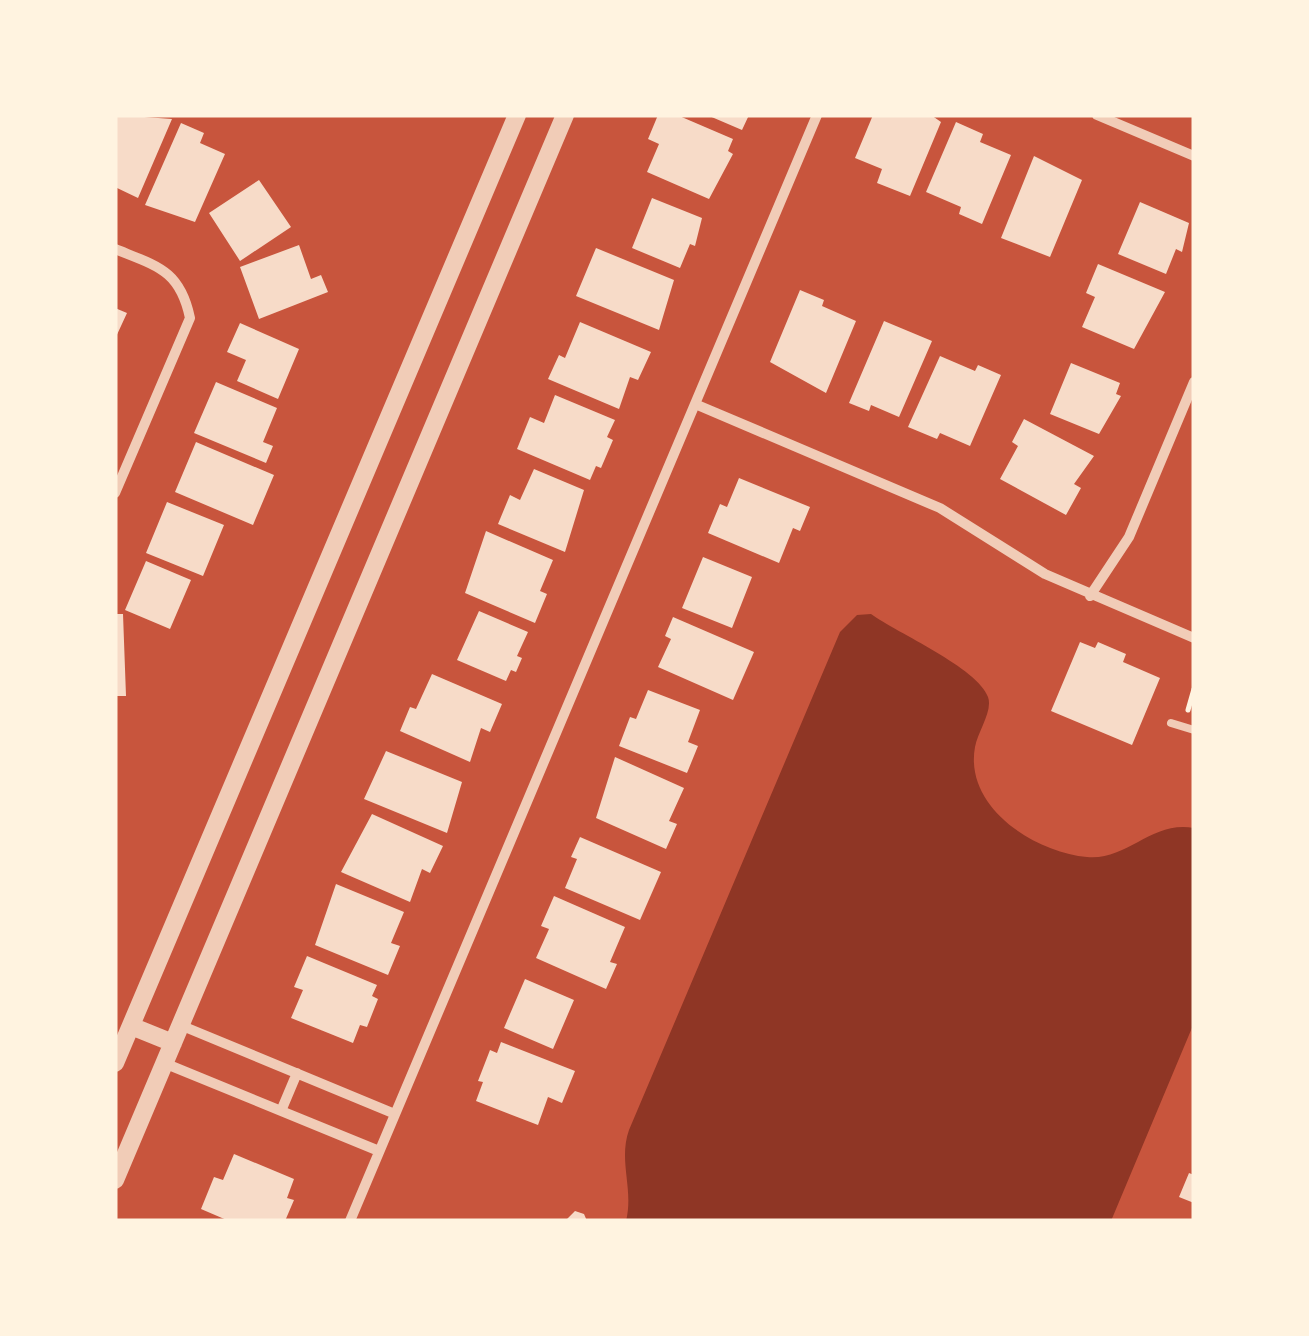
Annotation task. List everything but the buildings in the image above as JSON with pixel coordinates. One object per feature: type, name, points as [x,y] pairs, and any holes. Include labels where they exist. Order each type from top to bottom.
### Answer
[{"type":"street","points":[[115,1063],[517,115]]},
{"type":"street","points":[[115,1180],[565,115]]},
{"type":"street","points":[[350,1221],[817,115]]},
{"type":"street","points":[[1097,115],[1194,156]]},
{"type":"street","points":[[115,249],[164,269],[184,292],[190,318],[115,493]]},
{"type":"street","points":[[1090,596],[1129,537],[1194,382]]},
{"type":"street","points":[[695,404],[940,508],[1046,574],[1090,596],[1193,637],[1194,624]]},
{"type":"street","points":[[180,1025],[395,1114]]},
{"type":"street","points":[[131,1026],[173,1043]]},
{"type":"street","points":[[164,1063],[379,1151]]},
{"type":"street","points":[[281,1111],[297,1073]]},
{"type":"lane","points":[[1171,722],[1194,730]]},
{"type":"shaded area","points":[[871,614],[953,663],[981,686],[989,703],[975,747],[974,769],[980,789],[992,807],[1025,836],[1067,853],[1101,857],[1165,830],[1194,828],[1194,1023],[1111,1221],[626,1221],[625,1153],[629,1130],[840,632],[857,615]]}]
